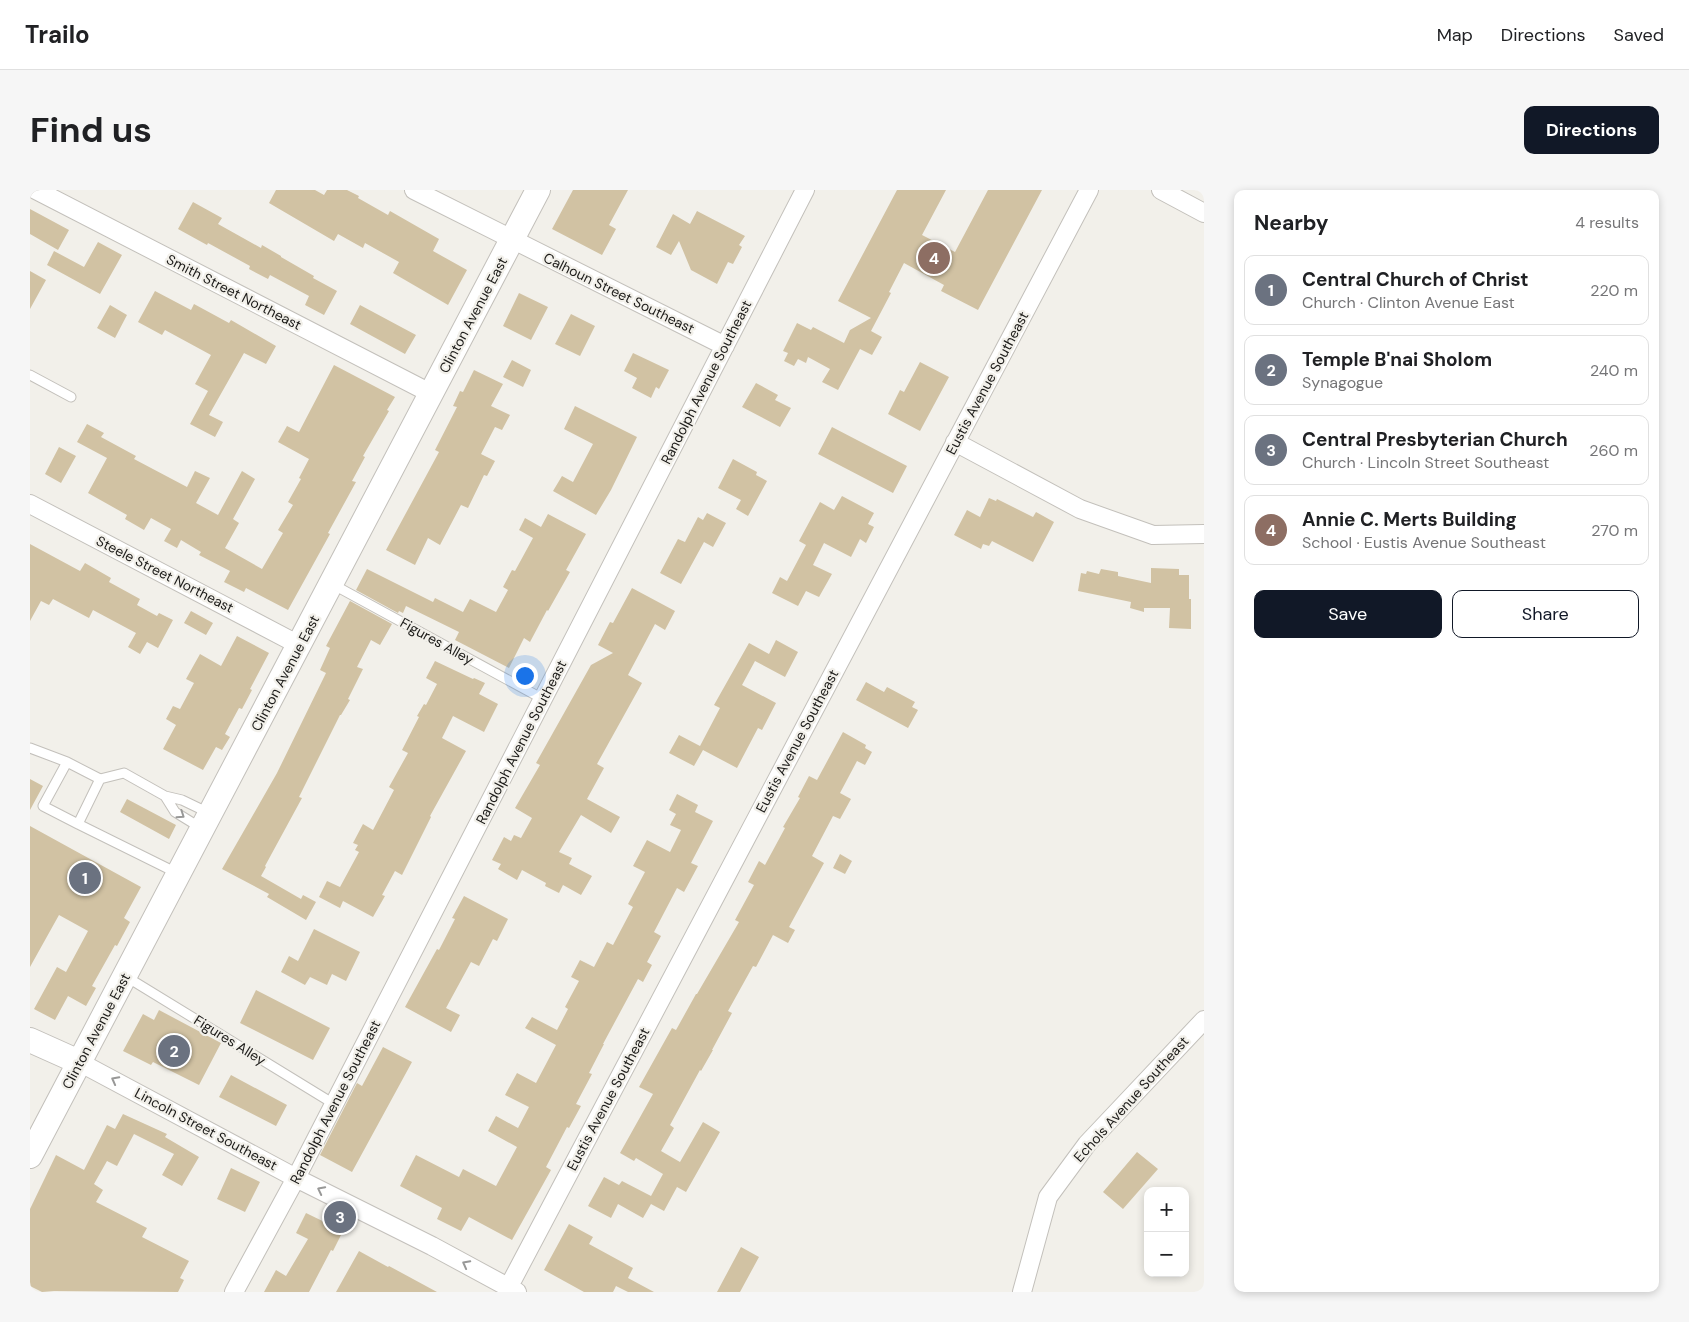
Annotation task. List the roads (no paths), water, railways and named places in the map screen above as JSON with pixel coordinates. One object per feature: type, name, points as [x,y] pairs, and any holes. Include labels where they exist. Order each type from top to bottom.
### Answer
[{"type":"street","name":"Smith Street Northeast","points":[[36,190],[432,394]]},
{"type":"street","name":"Calhoun Street Southeast","points":[[414,190],[725,346]]},
{"type":"street","name":"Clinton Avenue East","points":[[30,1156],[538,190]]},
{"type":"street","name":"Randolph Avenue Southeast","points":[[234,1292],[296,1178],[805,190]]},
{"type":"street","name":"Eustis Avenue Southeast","points":[[511,1290],[1089,190]]},
{"type":"street","points":[[1161,190],[1204,213]]},
{"type":"street","points":[[955,442],[1080,509],[1153,535],[1204,534]]},
{"type":"street","name":"Steele Street Northeast","points":[[30,504],[299,645]]},
{"type":"street","name":"Echols Avenue Southeast","points":[[1022,1292],[1048,1197],[1087,1144],[1204,1020]]},
{"type":"street","points":[[30,1040],[79,1062]]},
{"type":"street","name":"Lincoln Street Southeast","points":[[79,1062],[274,1164],[296,1178],[432,1246],[511,1290]]},
{"type":"lane","points":[[30,375],[71,398]]},
{"type":"lane","name":"Figures Alley","points":[[332,583],[543,699]]},
{"type":"lane","points":[[30,748],[67,762],[100,779],[124,773],[165,796],[182,800],[207,821]]},
{"type":"lane","points":[[67,762],[43,806],[179,874]]},
{"type":"lane","points":[[78,824],[100,779]]},
{"type":"lane","points":[[165,796],[175,812],[207,821]]},
{"type":"lane","name":"Figures Alley","points":[[125,976],[334,1104]]},
{"type":"place","name":"Annie C. Merts Building","points":[[934,258]]},
{"type":"place","name":"Central Church of Christ","points":[[85,878]]},
{"type":"place","name":"Temple B'nai Sholom","points":[[174,1051]]},
{"type":"place","name":"Central Presbyterian Church","points":[[340,1217]]}]
